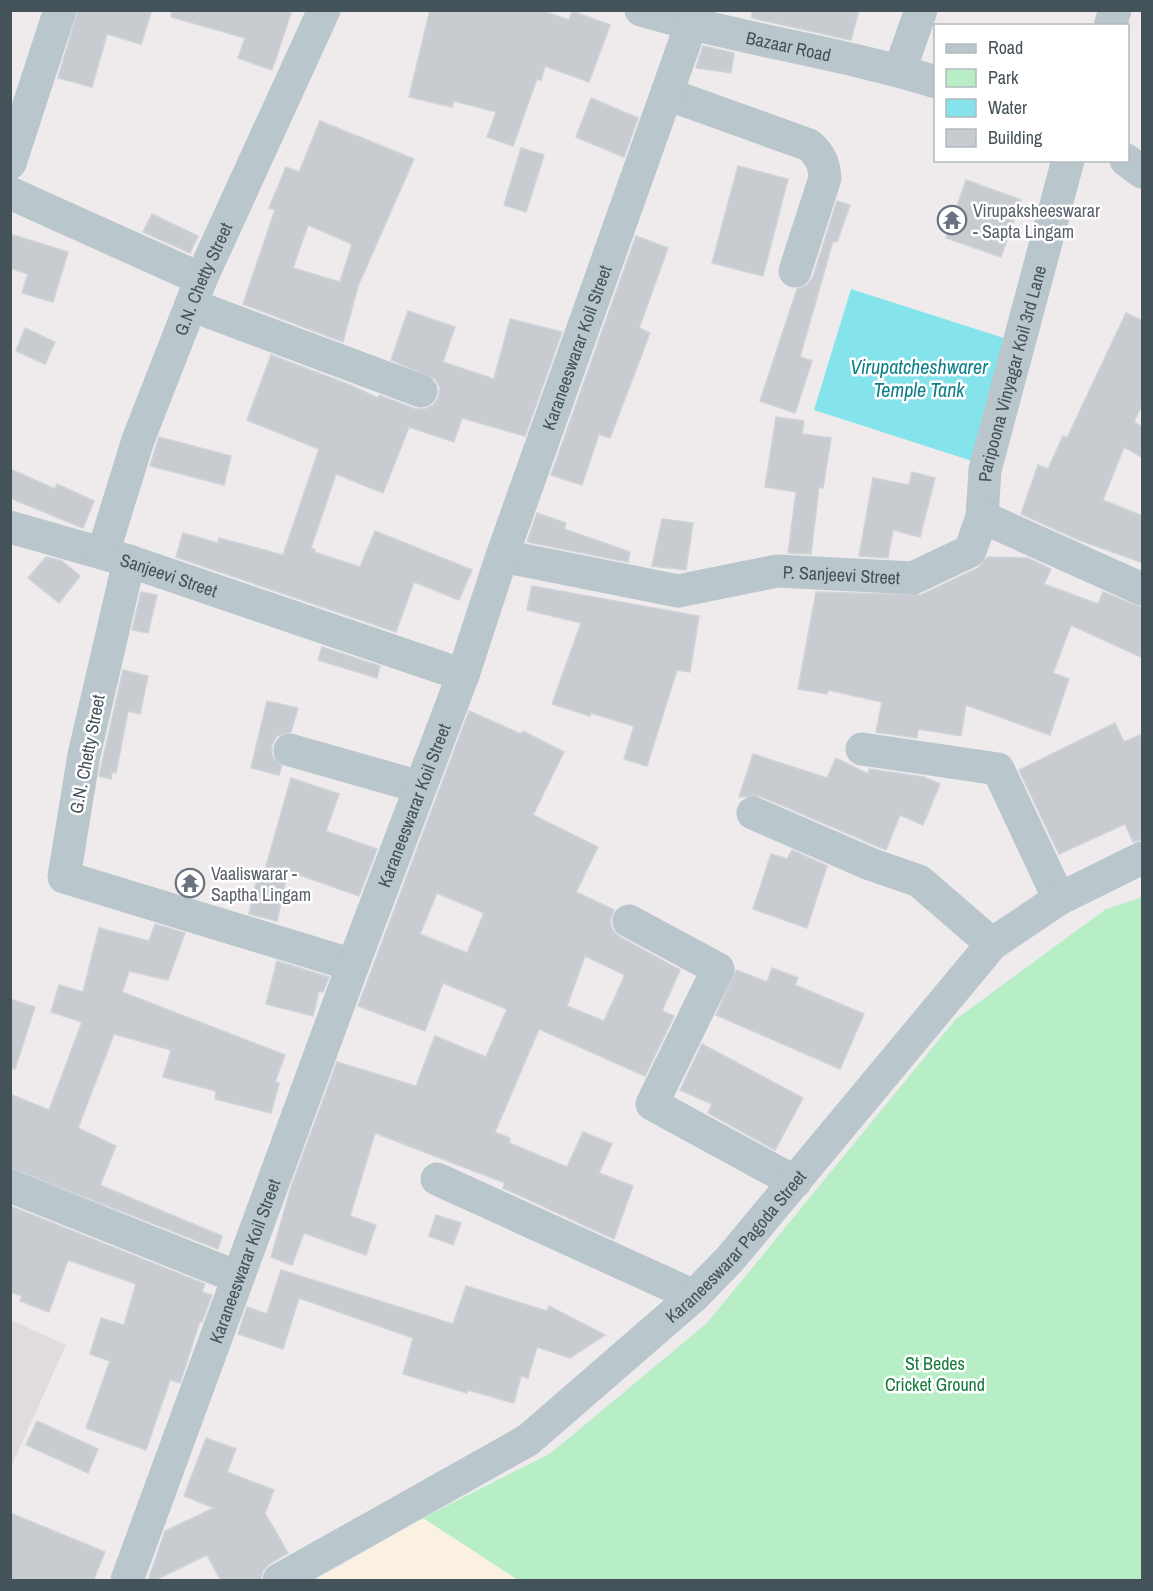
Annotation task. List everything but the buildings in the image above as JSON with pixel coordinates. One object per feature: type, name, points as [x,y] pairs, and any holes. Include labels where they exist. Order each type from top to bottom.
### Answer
[{"type":"street","points":[[10,163],[60,10]]},
{"type":"street","name":"G.N. Chetty Street","points":[[324,10],[196,292],[138,440],[116,557],[64,877],[353,965]]},
{"type":"street","name":"Bazaar Road","points":[[641,10],[691,25],[900,70],[934,81]]},
{"type":"street","points":[[900,70],[921,10]]},
{"type":"street","name":"Karaneeswarar Koil Street","points":[[127,1581],[237,1277],[463,675],[502,556],[691,25]]},
{"type":"street","points":[[667,94],[809,145],[818,153],[824,165],[825,178],[795,271]]},
{"type":"street","name":"Paripoona Vinyagar Koil 3rd Lane","points":[[982,517],[985,470],[1067,162]]},
{"type":"street","points":[[1129,162],[1143,172]]},
{"type":"street","points":[[10,193],[196,292],[420,392]]},
{"type":"street","points":[[982,517],[1143,589]]},
{"type":"street","name":"P. Sanjeevi Street","points":[[502,556],[678,591],[777,571],[913,578],[969,551],[982,517]]},
{"type":"street","name":"Sanjeevi Street","points":[[10,527],[116,557],[463,675]]},
{"type":"street","points":[[862,749],[998,769],[1059,899]]},
{"type":"street","points":[[290,750],[420,788]]},
{"type":"street","points":[[753,813],[870,864],[919,881],[993,944]]},
{"type":"street","name":"Karaneeswarar Pagoda Street","points":[[279,1581],[528,1440],[694,1296],[730,1259],[993,944],[1059,899],[1143,858]]},
{"type":"street","points":[[629,921],[718,969],[652,1104],[795,1182]]},
{"type":"street","points":[[437,1179],[694,1296]]},
{"type":"street","points":[[10,1186],[237,1277]]},
{"type":"shaded area","points":[[11,1320],[66,1345],[11,1467]]},
{"type":"shaded area","points":[[423,1518],[518,1580],[316,1580]]},
{"type":"green space","name":"St Bedes Cricket Ground","points":[[1142,897],[1142,1580],[518,1580],[423,1518],[551,1453],[707,1323],[956,1019],[1106,909]]},
{"type":"water","name":"Virupatcheshwarer Temple Tank","points":[[851,289],[1007,339],[972,461],[814,410]]},
{"type":"place","name":"Virupaksheeswarar - Sapta Lingam","points":[[952,220]]},
{"type":"place","name":"Vaaliswarar - Saptha Lingam","points":[[190,883]]}]
